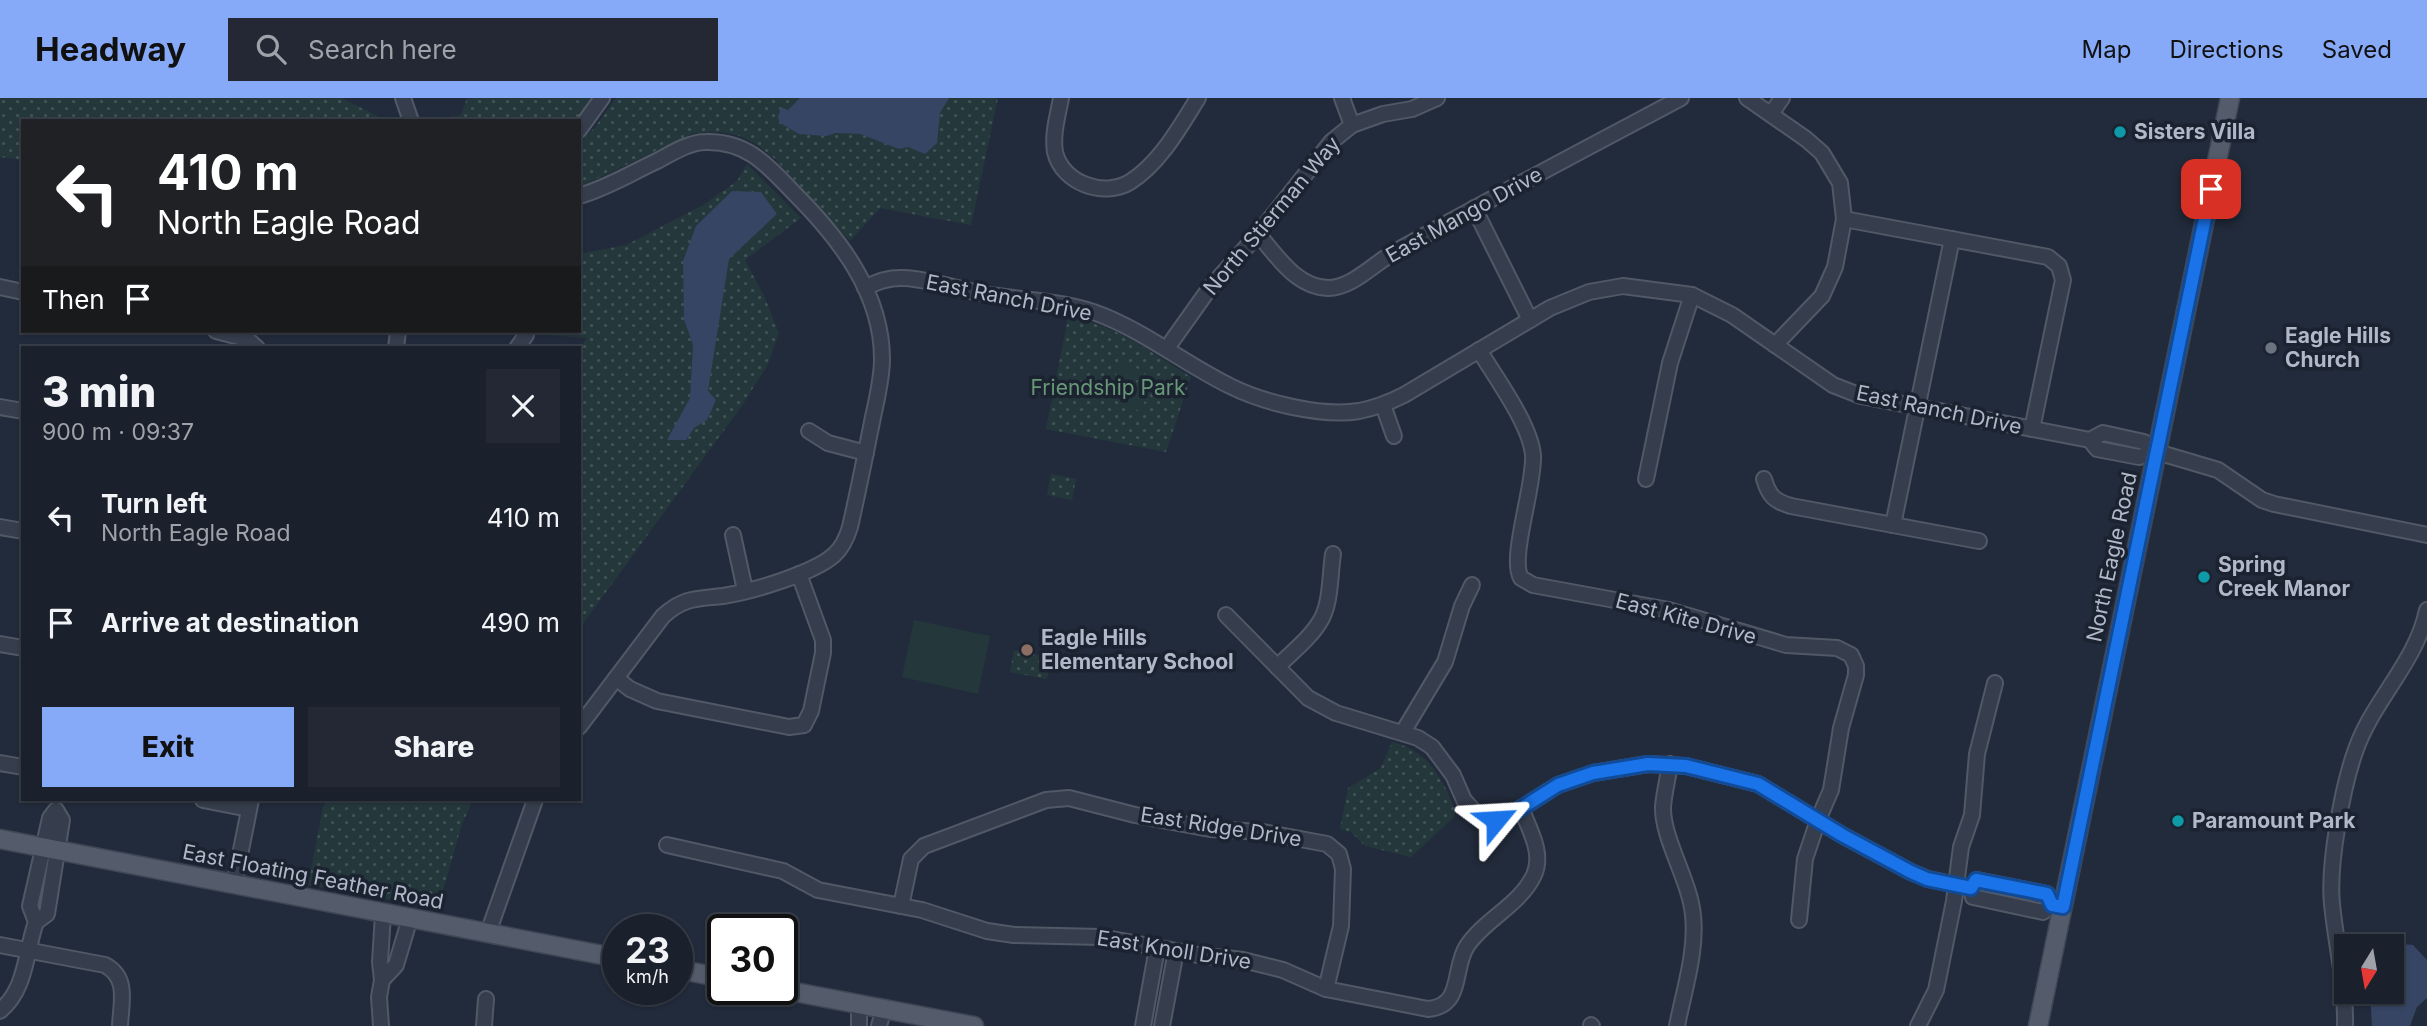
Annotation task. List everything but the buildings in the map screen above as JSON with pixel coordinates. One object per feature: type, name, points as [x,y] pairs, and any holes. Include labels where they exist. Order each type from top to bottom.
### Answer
[{"type":"main road","name":"North Eagle Road","points":[[2038,1026],[2057,906],[2157,452],[2230,98]]},
{"type":"main road","name":"East Floating Feather Road","points":[[0,839],[602,955]]},
{"type":"main road","points":[[798,992],[975,1026]]},
{"type":"street","points":[[403,98],[410,119]]},
{"type":"street","points":[[581,127],[602,98]]},
{"type":"street","points":[[1061,98],[1054,141],[1056,155],[1069,174],[1081,183],[1110,189],[1128,183],[1144,171],[1172,139],[1198,98]]},
{"type":"street","points":[[1342,98],[1352,125]]},
{"type":"street","name":"North Stierman Way","points":[[1167,348],[1209,289],[1258,234],[1331,142],[1352,125],[1383,114],[1412,109],[1437,98]]},
{"type":"street","name":"East Mango Drive","points":[[1258,234],[1304,282],[1318,287],[1332,288],[1343,285],[1379,261],[1474,208],[1681,98]]},
{"type":"street","points":[[1747,98],[1822,153],[1840,183],[1844,219],[1835,267],[1822,296],[1775,345]]},
{"type":"street","points":[[1771,114],[1782,98]]},
{"type":"street","points":[[581,195],[683,148],[703,142],[725,143],[744,149],[762,161],[828,229],[850,261],[865,288],[881,335],[883,360],[866,453],[845,542],[834,555],[799,574],[723,596],[685,601],[673,607],[663,616],[581,724]]},
{"type":"street","points":[[1474,208],[1530,320]]},
{"type":"street","points":[[1844,219],[2048,257],[2059,266],[2063,280],[2032,429]]},
{"type":"street","points":[[1893,525],[1952,239]]},
{"type":"street","name":"East Ranch Drive","points":[[865,288],[883,280],[903,278],[984,295],[1066,305],[1102,315],[1167,348],[1228,386],[1268,400],[1338,413],[1383,405],[1404,395],[1550,308],[1589,292],[1623,286],[1692,295],[1732,315],[1833,385],[1861,396],[2090,440],[2097,449],[2139,457],[2157,452],[2218,470],[2262,500],[2274,504],[2427,535]]},
{"type":"street","points":[[0,287],[21,292]]},
{"type":"street","points":[[1646,479],[1670,363],[1692,295]]},
{"type":"street","points":[[224,333],[247,339],[255,346]]},
{"type":"street","points":[[518,346],[526,335]]},
{"type":"street","name":"East Kite Drive","points":[[1479,350],[1526,429],[1532,451],[1529,498],[1517,562],[1519,576],[1524,581],[1533,585],[1669,610],[1786,645],[1842,649],[1853,659],[1856,675],[1841,728],[1831,790],[1818,820]]},
{"type":"street","points":[[1383,405],[1394,436]]},
{"type":"street","points":[[0,407],[21,411]]},
{"type":"street","points":[[809,431],[828,443],[866,453]]},
{"type":"street","points":[[1764,479],[1775,501],[1791,506],[1979,541]]},
{"type":"street","points":[[0,527],[21,531]]},
{"type":"street","points":[[733,535],[745,590]]},
{"type":"street","points":[[1278,667],[1322,617],[1327,602],[1332,554]]},
{"type":"street","points":[[615,678],[630,689],[657,701],[789,727],[804,725],[811,711],[823,653],[823,640],[799,574]]},
{"type":"street","points":[[1403,732],[1445,662],[1462,606],[1472,584]]},
{"type":"street","points":[[2346,1026],[2346,1000],[2332,902],[2332,874],[2348,777],[2355,751],[2370,717],[2417,641],[2427,610]]},
{"type":"street","points":[[1226,615],[1298,689],[1322,706],[1349,717],[1403,732],[1432,747],[1446,763],[1469,808],[1479,817],[1496,820],[1509,816],[1558,785],[1593,773],[1648,764],[1686,766],[1758,784],[1927,879],[1971,888],[1976,880],[2047,894],[2057,906]]},
{"type":"street","points":[[0,644],[21,648]]},
{"type":"street","points":[[1918,1026],[1936,990],[1961,847],[1974,803],[1977,754],[1995,683]]},
{"type":"street","points":[[0,763],[21,767]]},
{"type":"street","points":[[1670,764],[1664,815],[1690,899],[1694,927],[1678,1026]]},
{"type":"street","name":"East Ridge Drive","points":[[901,906],[911,859],[924,846],[1046,800],[1069,798],[1135,815],[1210,829],[1263,832],[1327,844],[1339,853],[1343,869],[1341,926],[1326,989]]},
{"type":"street","points":[[215,801],[250,804],[234,885]]},
{"type":"street","points":[[488,933],[535,801]]},
{"type":"street","points":[[0,1011],[13,998],[22,980],[36,922],[30,906],[50,849],[50,818],[57,805]]},
{"type":"street","name":"East Knoll Drive","points":[[667,845],[783,871],[818,890],[901,906],[1001,933],[1044,937],[1101,937],[1262,963],[1326,989],[1428,1009],[1445,1005],[1453,992],[1460,962],[1468,944],[1526,888],[1534,874],[1536,846],[1521,808]]},
{"type":"street","points":[[1799,920],[1805,859],[1818,820]]},
{"type":"street","points":[[381,1026],[379,997],[382,980],[380,962],[383,914]]},
{"type":"street","points":[[382,980],[396,965],[410,918]]},
{"type":"street","points":[[0,945],[105,965],[119,975],[122,987],[120,1026]]},
{"type":"street","points":[[1143,1026],[1157,948]]},
{"type":"street","points":[[1162,1026],[1176,951]]},
{"type":"street","points":[[484,1026],[486,999]]},
{"type":"street","points":[[859,1003],[859,1026]]},
{"type":"street","points":[[879,1026],[884,1008]]},
{"type":"green space","points":[[0,98],[342,98],[383,119],[21,119],[21,160],[0,157]]},
{"type":"green space","points":[[467,98],[592,98],[576,119],[440,119],[461,115]]},
{"type":"green space","points":[[616,98],[998,98],[971,225],[880,208],[850,241],[775,159],[756,144],[740,136],[721,132],[694,133],[581,186],[581,142]]},
{"type":"green space","points":[[747,164],[801,218],[745,260],[779,333],[767,366],[741,407],[581,626],[581,347],[587,338],[521,333],[581,333],[581,254],[626,245],[703,205],[737,181]]},
{"type":"green space","name":"Friendship Park","points":[[1068,318],[1117,332],[1191,377],[1166,452],[1046,429]]},
{"type":"green space","points":[[1124,361],[1138,369],[1119,400],[1106,391]]},
{"type":"green space","points":[[1143,373],[1157,381],[1139,411],[1125,403]]},
{"type":"green space","points":[[1051,474],[1076,479],[1072,500],[1047,495]]},
{"type":"green space","points":[[914,620],[990,636],[978,694],[902,677]]},
{"type":"green space","points":[[1014,650],[1051,657],[1047,679],[1010,672]]},
{"type":"green space","points":[[1392,742],[1405,746],[1425,759],[1439,776],[1455,809],[1455,816],[1411,857],[1365,846],[1351,832],[1340,829],[1348,788],[1381,768]]},
{"type":"green space","points":[[326,801],[473,801],[462,824],[438,908],[308,885]]},
{"type":"water","points":[[800,98],[949,98],[940,113],[937,143],[925,154],[908,147],[899,149],[860,134],[799,134],[780,123],[778,117],[781,107],[788,110]]},
{"type":"water","points":[[732,191],[761,192],[777,214],[729,259],[708,391],[716,400],[707,420],[694,428],[686,440],[667,440],[690,398],[693,345],[684,319],[683,261],[696,226]]},
{"type":"water","points":[[2404,944],[2413,945],[2427,960],[2427,998],[2417,1007],[2410,1026],[2372,1026],[2371,1004],[2404,1004]]},
{"type":"place","name":"Sisters Villa","points":[[2120,132]]},
{"type":"place","name":"Eagle Hills Church","points":[[2271,348]]},
{"type":"place","name":"Spring Creek Manor","points":[[2204,577]]},
{"type":"place","name":"Eagle Hills Elementary School","points":[[1027,650]]},
{"type":"place","name":"Paramount Park","points":[[2178,821]]},
{"type":"route","points":[[1496,820],[1509,816],[1558,785],[1593,773],[1648,764],[1686,766],[1758,784],[1842,835],[1927,879],[1971,888],[1976,880],[2047,894],[2052,905],[2063,907],[2211,189]]}]
